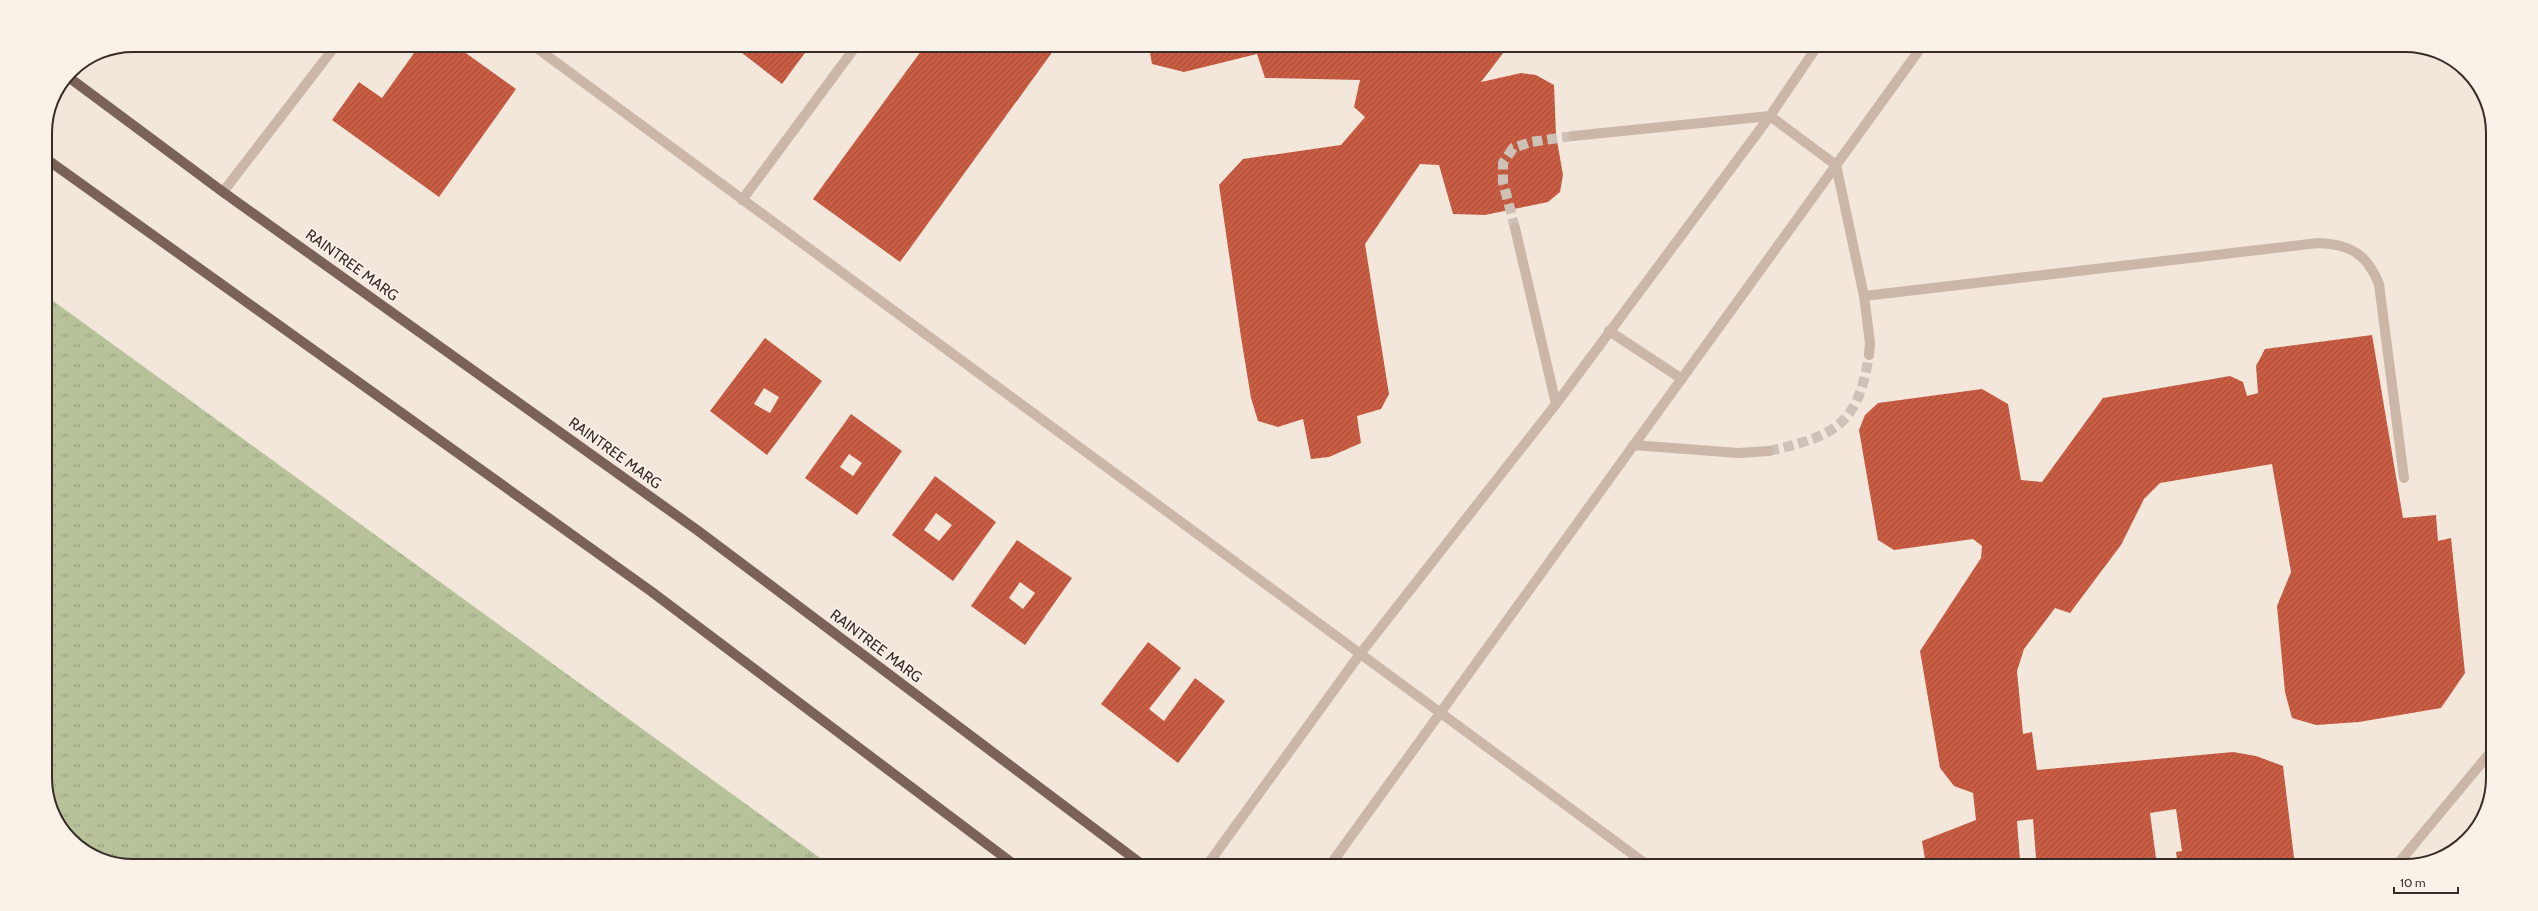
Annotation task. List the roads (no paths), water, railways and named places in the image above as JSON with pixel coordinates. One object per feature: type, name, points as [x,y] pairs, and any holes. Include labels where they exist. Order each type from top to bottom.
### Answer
[{"type":"main road","name":"RAINTREE MARG","points":[[72,80],[223,192],[697,530],[1133,859]]},
{"type":"main road","points":[[52,163],[652,592],[1007,859]]},
{"type":"lane","points":[[223,192],[331,52]]},
{"type":"lane","points":[[542,52],[1639,859]]},
{"type":"lane","points":[[742,200],[852,52]]},
{"type":"lane","points":[[1212,859],[1360,654],[1556,404],[1770,116],[1813,52]]},
{"type":"lane","points":[[1335,859],[1441,714],[1633,445],[1918,52]]},
{"type":"lane","points":[[1573,136],[1770,116],[1836,165],[1864,296],[1870,343],[1869,355]]},
{"type":"lane","points":[[1516,228],[1556,404]]},
{"type":"lane","points":[[1864,296],[2318,243],[2338,244],[2357,253],[2372,266],[2379,284],[2404,478]]},
{"type":"lane","points":[[1610,331],[1682,379]]},
{"type":"lane","points":[[1633,445],[1738,453],[1770,451]]},
{"type":"lane","points":[[2402,859],[2486,758]]},
{"type":"tunnel","points":[[1515,228],[1503,182],[1503,163],[1513,148],[1531,142],[1573,136]]},
{"type":"tunnel","points":[[1769,451],[1810,440],[1826,433],[1839,424],[1850,413],[1858,398],[1869,355]]}]
